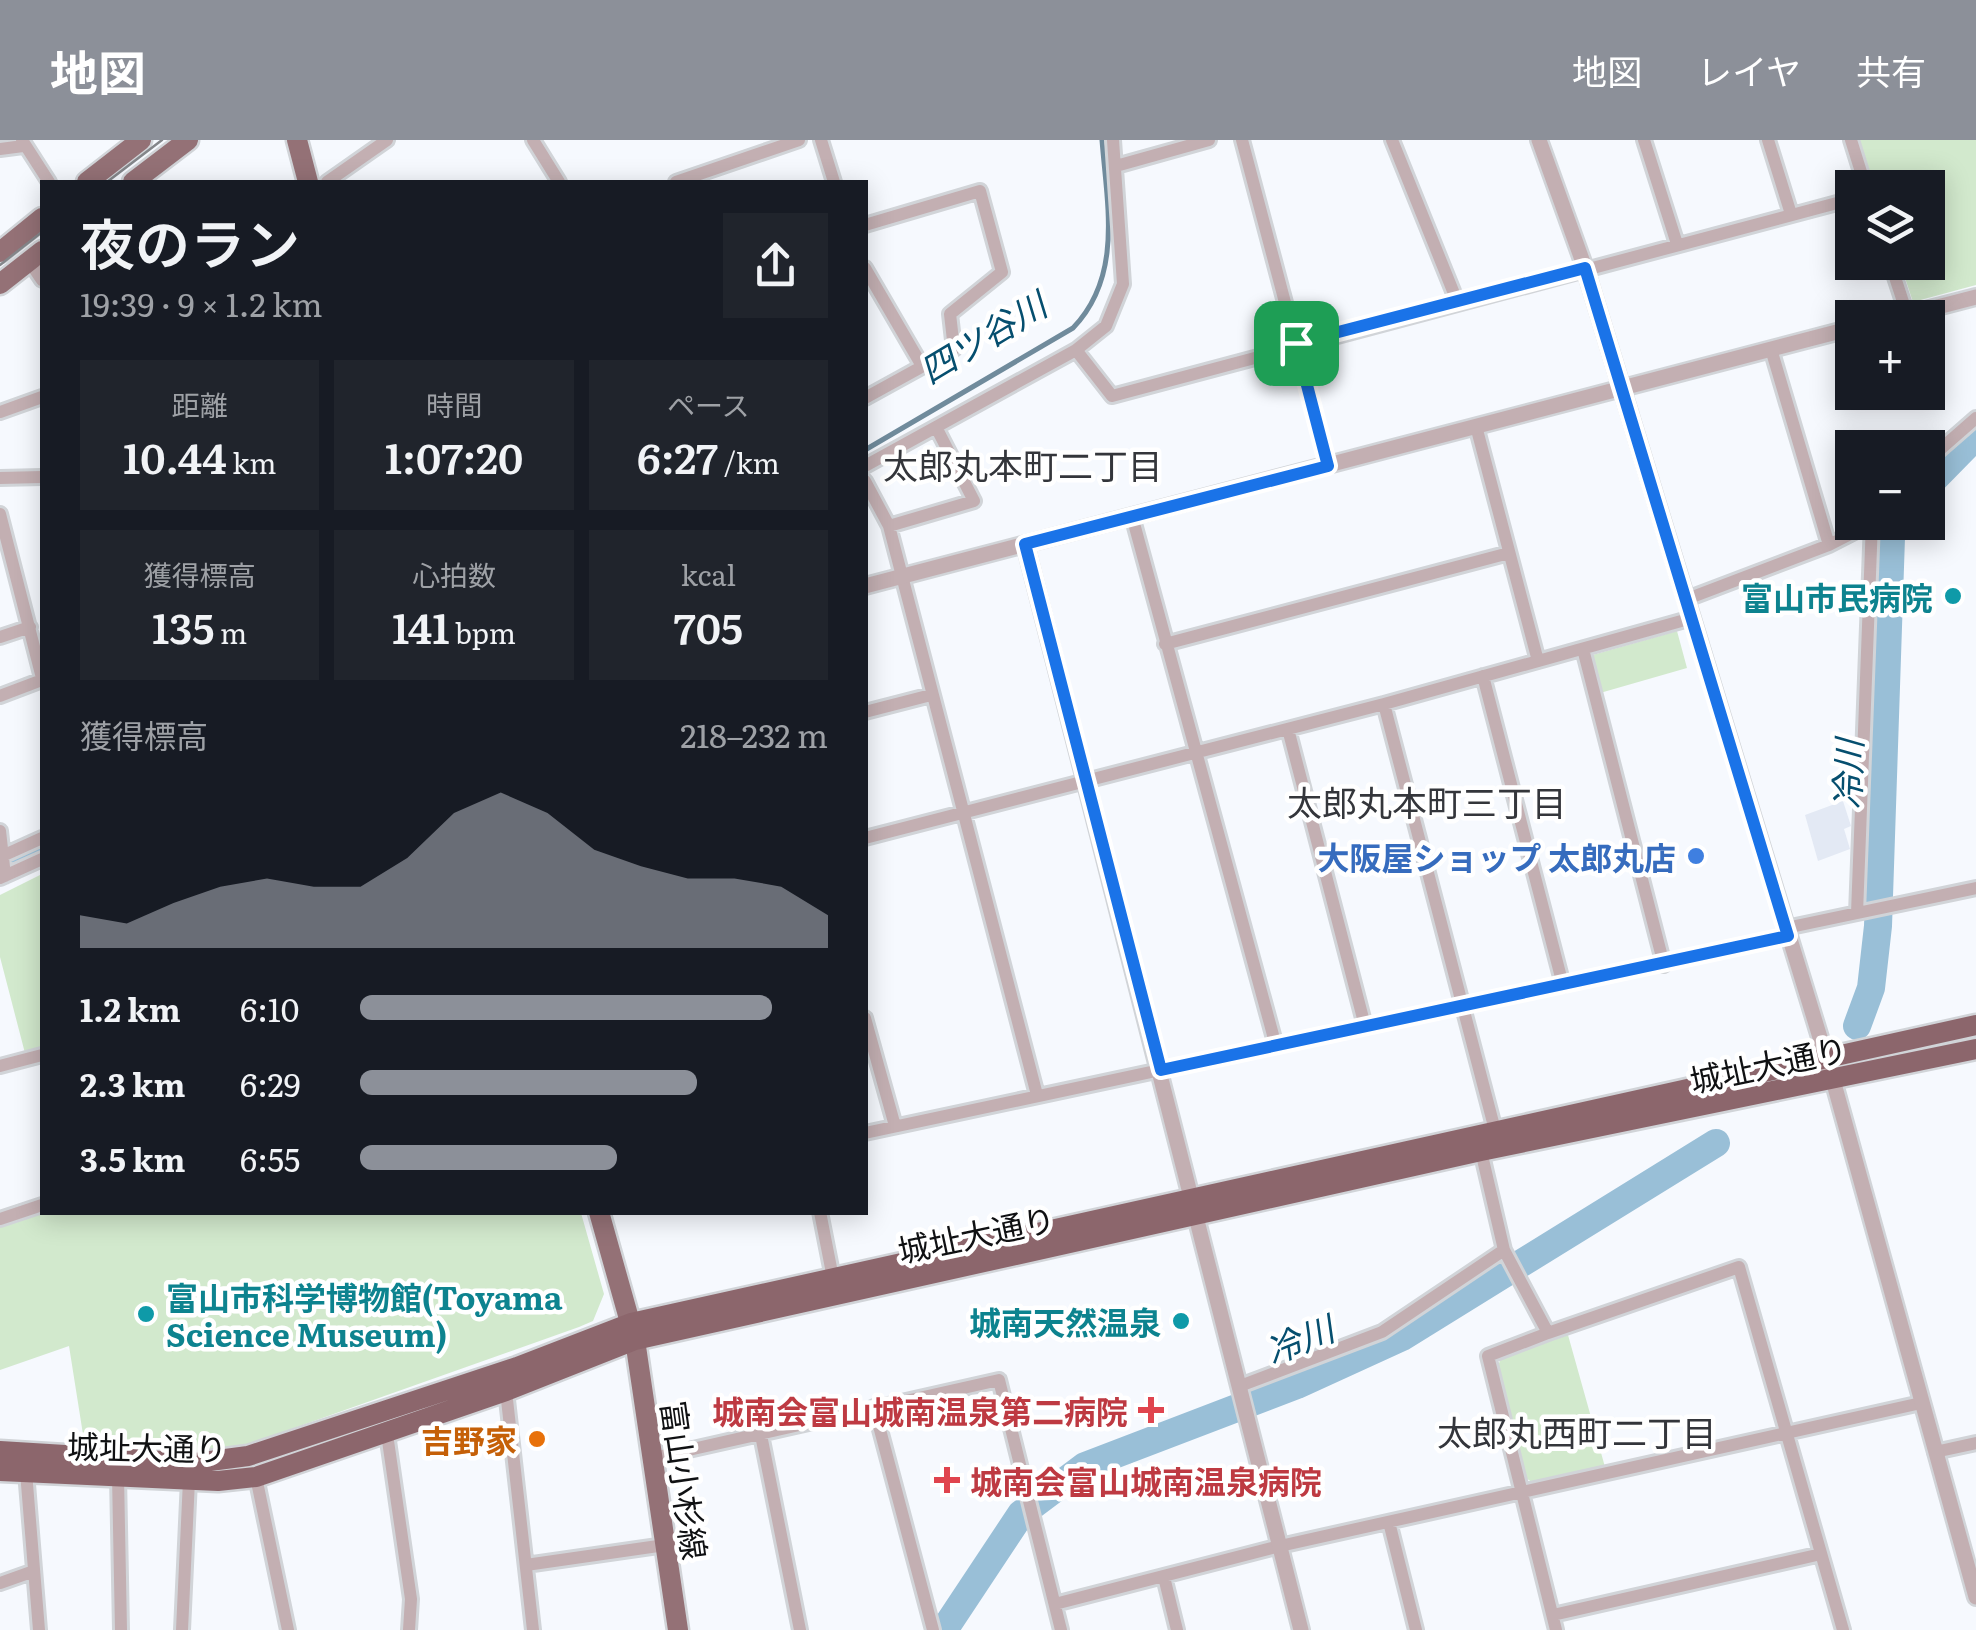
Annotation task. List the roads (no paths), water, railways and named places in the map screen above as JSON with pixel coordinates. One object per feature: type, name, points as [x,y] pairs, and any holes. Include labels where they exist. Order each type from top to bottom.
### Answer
[{"type":"highway","name":"城址大通り","points":[[0,1470],[189,1480],[256,1477],[506,1391],[633,1331],[1976,1025]]},
{"type":"highway","name":"城址大通り","points":[[0,1451],[196,1463],[248,1456],[633,1331],[832,1278],[1482,1151],[1976,1049]]},
{"type":"main road","points":[[91,180],[141,140]]},
{"type":"main road","points":[[137,180],[188,140]]},
{"type":"main road","points":[[297,140],[307,180]]},
{"type":"main road","points":[[0,252],[40,220]]},
{"type":"main road","points":[[0,284],[36,256]]},
{"type":"main road","name":"富山小杉線","points":[[600,1215],[633,1331],[678,1630]]},
{"type":"street","points":[[330,180],[388,140]]},
{"type":"street","points":[[533,140],[557,180]]},
{"type":"street","points":[[682,180],[799,140]]},
{"type":"street","points":[[821,140],[833,180]]},
{"type":"street","points":[[868,464],[1076,350],[1106,326],[1123,284],[1113,140]]},
{"type":"street","points":[[1116,166],[1208,140]]},
{"type":"street","points":[[1242,140],[1328,466]]},
{"type":"street","points":[[1392,140],[1457,301]]},
{"type":"street","points":[[1539,140],[1585,268],[1833,1080],[1976,1597]]},
{"type":"street","points":[[1644,140],[1678,244]]},
{"type":"street","points":[[1768,140],[1792,214]]},
{"type":"street","points":[[1851,140],[1860,170]]},
{"type":"street","points":[[0,149],[23,143],[48,180]]},
{"type":"street","points":[[868,223],[980,191],[1002,272],[950,314],[954,349],[868,396]]},
{"type":"street","points":[[1076,350],[1112,396],[1296,343],[1835,203]]},
{"type":"street","points":[[868,274],[922,366]]},
{"type":"street","points":[[868,298],[878,293]]},
{"type":"street","points":[[1945,305],[1976,297]]},
{"type":"street","points":[[868,585],[1835,332]]},
{"type":"street","points":[[1772,349],[1829,546]]},
{"type":"street","points":[[0,412],[40,398]]},
{"type":"street","points":[[1945,445],[1976,418]]},
{"type":"street","points":[[1476,426],[1538,661]]},
{"type":"street","points":[[889,526],[974,500],[936,427]]},
{"type":"street","points":[[0,478],[40,476]]},
{"type":"street","points":[[868,487],[889,526],[1037,1095]]},
{"type":"street","points":[[0,514],[40,670]]},
{"type":"street","points":[[1132,516],[1276,1046]]},
{"type":"street","points":[[1687,599],[1840,540]]},
{"type":"street","points":[[1857,913],[1871,540]]},
{"type":"street","points":[[1025,544],[1301,1630]]},
{"type":"street","points":[[1165,644],[1509,553]]},
{"type":"street","points":[[868,837],[1384,704],[1692,618]]},
{"type":"street","points":[[0,637],[30,627]]},
{"type":"street","points":[[1582,648],[1664,965]]},
{"type":"street","points":[[1483,676],[1563,985]]},
{"type":"street","points":[[0,696],[40,680]]},
{"type":"street","points":[[868,711],[931,695]]},
{"type":"street","points":[[1384,704],[1496,1134]]},
{"type":"street","points":[[1288,729],[1365,1026]]},
{"type":"street","points":[[0,831],[2,877],[40,859]]},
{"type":"street","points":[[2,856],[40,839]]},
{"type":"street","points":[[868,1132],[1664,965],[1857,913],[1976,888]]},
{"type":"street","points":[[868,1029],[895,1126]]},
{"type":"street","points":[[0,1066],[40,1056]]},
{"type":"street","points":[[1482,1151],[1504,1250],[1548,1334]]},
{"type":"street","points":[[0,1219],[40,1206]]},
{"type":"street","points":[[821,1215],[832,1278]]},
{"type":"street","points":[[1241,1391],[1382,1332],[1504,1250]]},
{"type":"street","points":[[1556,1630],[1488,1356],[1739,1267],[1842,1630]]},
{"type":"street","points":[[652,1458],[998,1380],[1062,1630]]},
{"type":"street","points":[[506,1391],[533,1630]]},
{"type":"street","points":[[1056,1604],[1280,1546],[1921,1403]]},
{"type":"street","points":[[874,1407],[933,1630]]},
{"type":"street","points":[[387,1434],[411,1599],[409,1630]]},
{"type":"street","points":[[761,1435],[800,1630]]},
{"type":"street","points":[[1935,1452],[1976,1443]]},
{"type":"street","points":[[26,1472],[39,1630]]},
{"type":"street","points":[[118,1476],[121,1630]]},
{"type":"street","points":[[256,1477],[288,1630]]},
{"type":"street","points":[[182,1630],[189,1480]]},
{"type":"street","points":[[1389,1522],[1416,1630]]},
{"type":"street","points":[[526,1565],[665,1545]]},
{"type":"street","points":[[1552,1614],[1822,1554]]},
{"type":"street","points":[[0,1583],[34,1570]]},
{"type":"street","points":[[1164,1577],[1177,1630]]},
{"type":"waterway","name":"四ツ谷川","points":[[868,448],[1073,328],[1089,308],[1099,286],[1108,239],[1102,140]]},
{"type":"waterway","name":"冷川","points":[[1945,468],[1976,436]]},
{"type":"waterway","name":"冷川","points":[[1857,1026],[1871,988],[1878,926],[1891,540]]},
{"type":"waterway","name":"四ツ谷川","points":[[0,869],[40,850]]},
{"type":"waterway","name":"冷川","points":[[944,1630],[1021,1514],[1085,1466],[1297,1385],[1402,1337],[1716,1143]]},
{"type":"tram line","points":[[110,180],[162,140]]},
{"type":"tram line","points":[[0,265],[40,234]]},
{"type":"place","name":"富山市民病院","points":[[1953,596]]},
{"type":"place","name":"大阪屋ショップ 太郎丸店","points":[[1696,856]]},
{"type":"place","name":"富山市科学博物館(Toyama Science Museum)","points":[[146,1314]]},
{"type":"place","name":"城南天然温泉","points":[[1181,1321]]},
{"type":"place","name":"城南会富山城南温泉第二病院","points":[[1151,1410]]},
{"type":"place","name":"吉野家","points":[[537,1439]]},
{"type":"place","name":"城南会富山城南温泉病院","points":[[947,1480]]},
{"type":"district","name":"太郎丸本町二丁目","points":[[1023,464]]},
{"type":"district","name":"太郎丸本町三丁目","points":[[1427,801]]},
{"type":"district","name":"太郎丸西町二丁目","points":[[1577,1431]]}]
